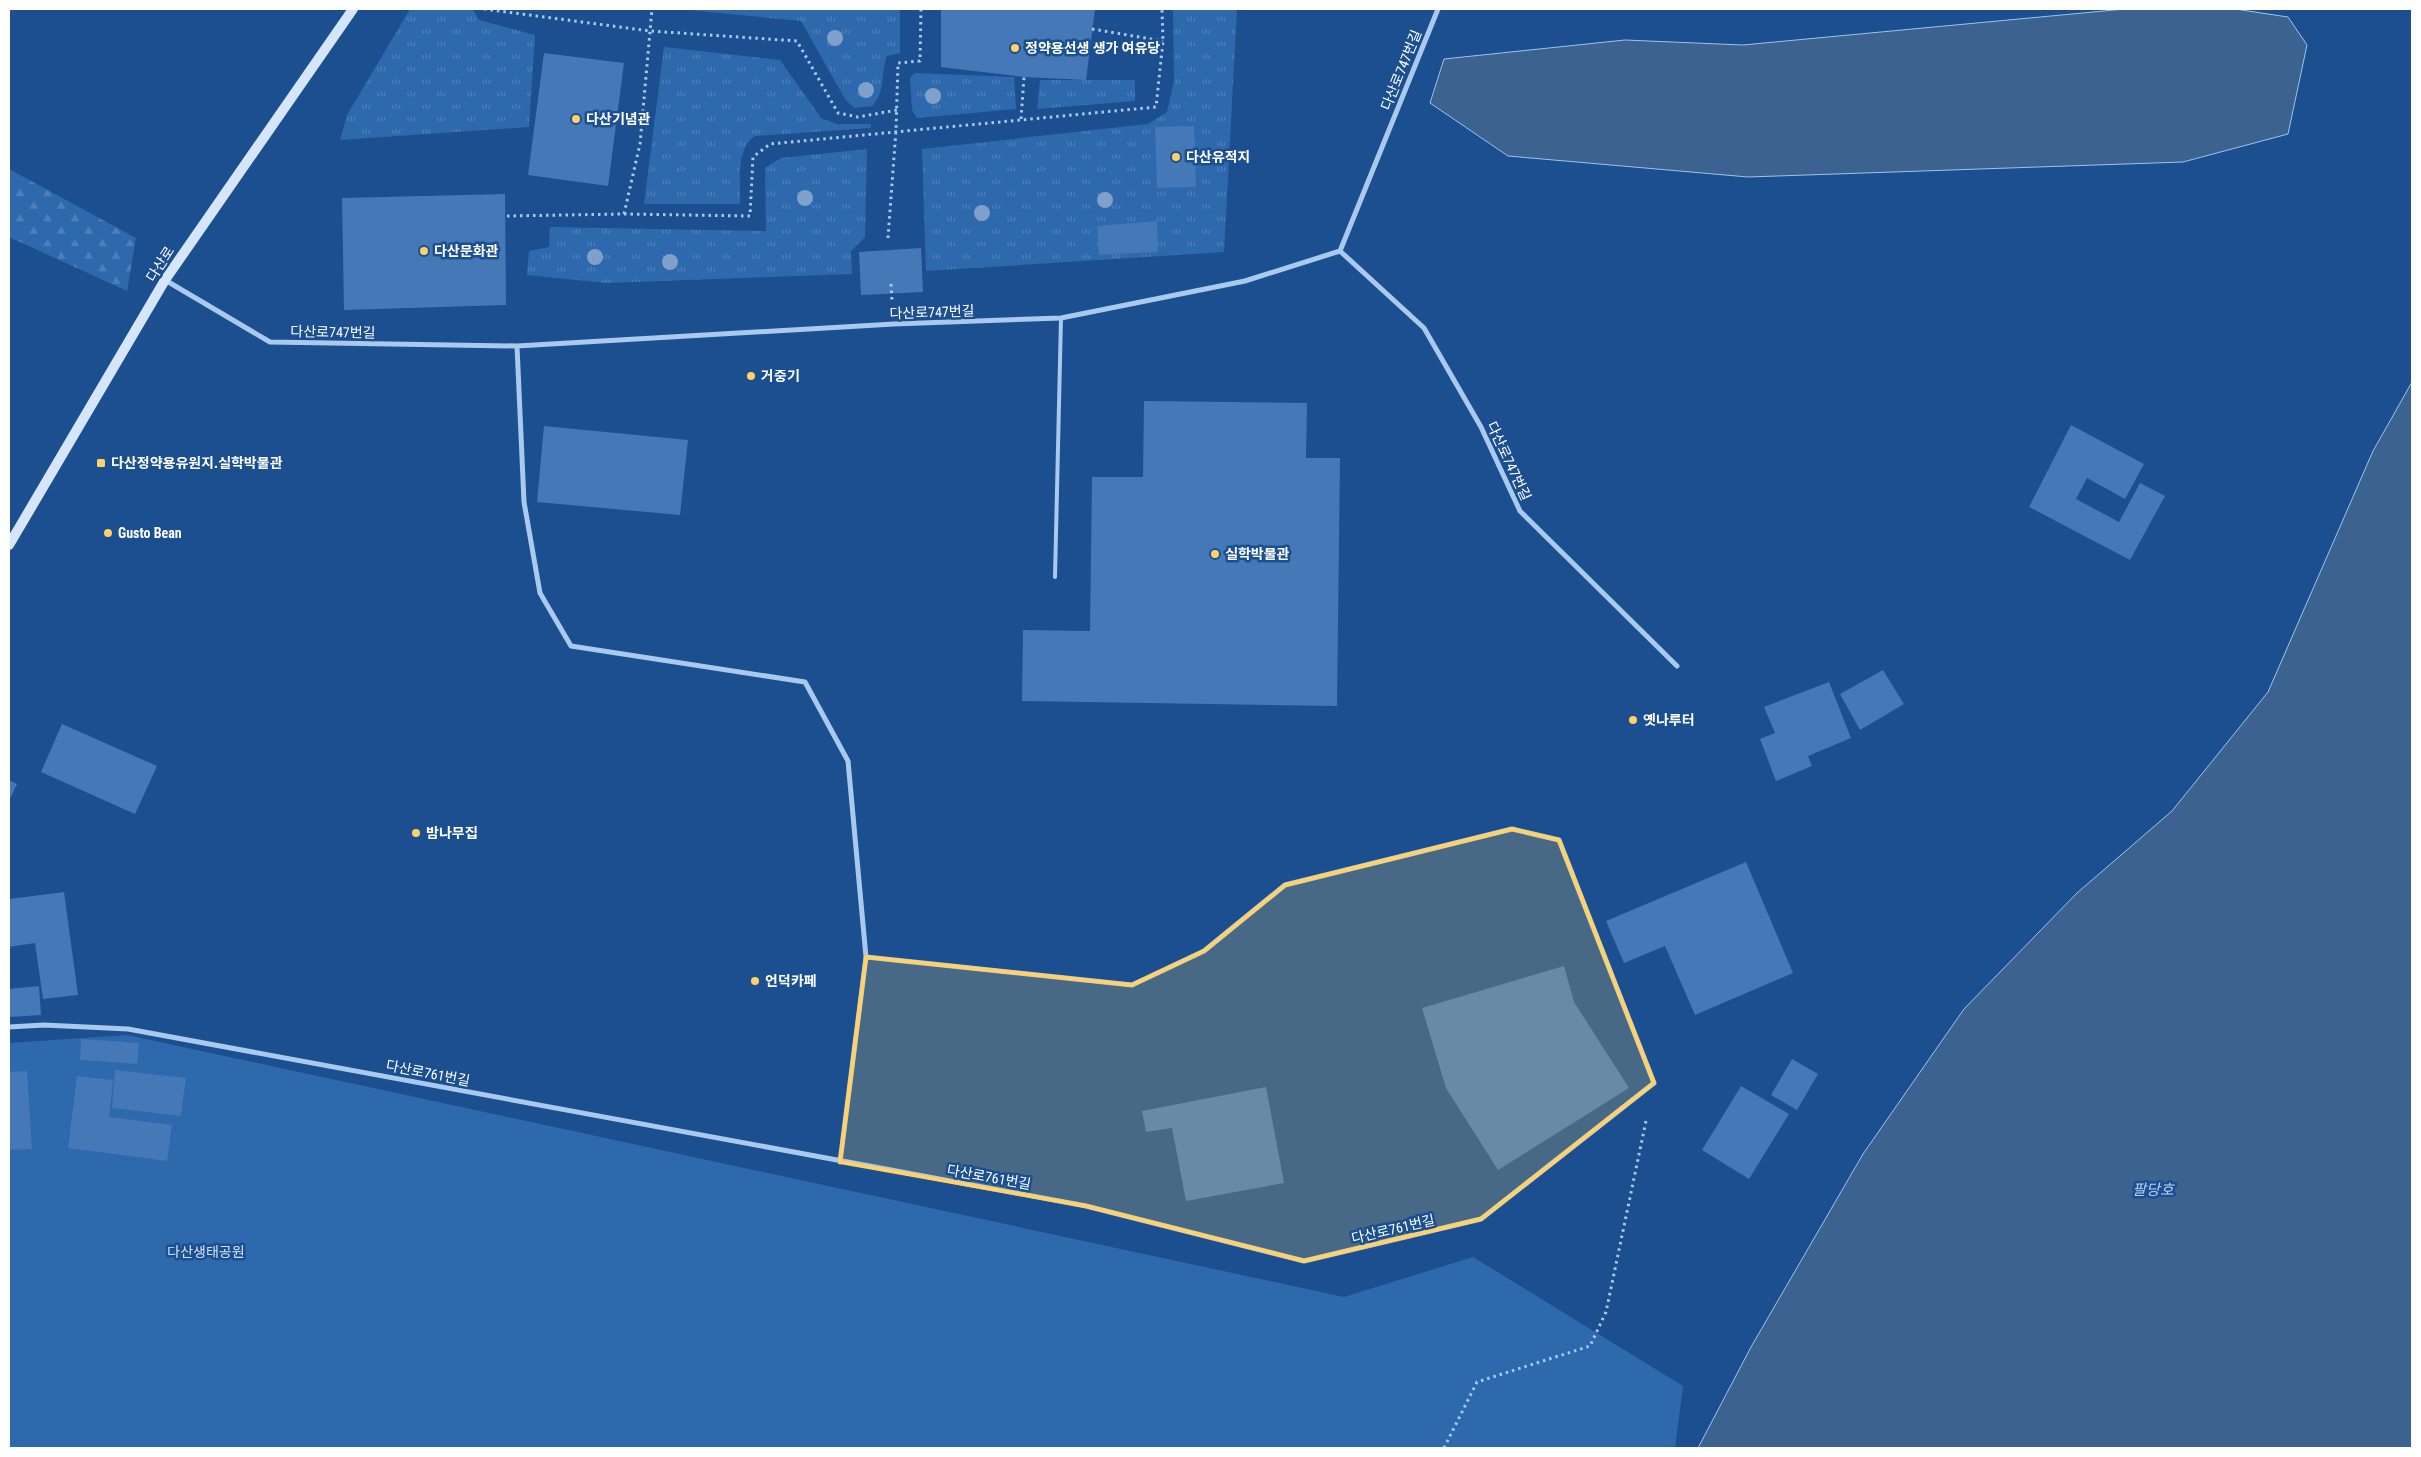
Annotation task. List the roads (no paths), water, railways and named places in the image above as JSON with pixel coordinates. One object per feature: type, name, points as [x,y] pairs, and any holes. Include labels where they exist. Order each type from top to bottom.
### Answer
[{"type":"street","name":"다산로","points":[[9,545],[165,280],[352,9]]},
{"type":"street","name":"다산로747번길","points":[[1340,251],[1438,9]]},
{"type":"street","name":"다산로747번길","points":[[165,280],[270,342],[517,346],[894,324],[1061,318],[1245,281],[1340,251]]},
{"type":"street","name":"다산로747번길","points":[[1340,251],[1424,328],[1482,428],[1520,511],[1677,666]]},
{"type":"street","points":[[517,346],[525,511],[540,593],[571,646],[805,682],[848,761],[866,957],[840,1162]]},
{"type":"street","name":"다산로761번길","points":[[9,1027],[44,1025],[128,1029],[1086,1206],[1304,1261],[1482,1219],[1654,1084],[1559,840],[1512,829],[1285,886],[1204,951],[1132,985],[866,957]]},
{"type":"lane","points":[[1055,577],[1061,318]]},
{"type":"water","points":[[2125,9],[2235,9],[2288,17],[2307,45],[2288,134],[2183,162],[1748,177],[1508,156],[1430,103],[1444,59],[1625,40],[1743,45]]},
{"type":"water","name":"팔당호","points":[[2412,382],[2412,1448],[1698,1448],[1751,1347],[1863,1154],[1964,1009],[2077,893],[2172,811],[2268,692],[2373,451]]},
{"type":"place","name":"정약용선생 생가 여유당","points":[[1015,48]]},
{"type":"place","name":"다산기념관","points":[[576,119]]},
{"type":"place","name":"다산유적지","points":[[1176,157]]},
{"type":"place","name":"다산문화관","points":[[424,251]]},
{"type":"place","name":"거중기","points":[[751,376]]},
{"type":"place","name":"다산정약용유원지.실학박물관","points":[[101,463]]},
{"type":"place","name":"Gusto Bean","points":[[108,533]]},
{"type":"place","name":"실학박물관","points":[[1215,554]]},
{"type":"place","name":"옛나루터","points":[[1633,720]]},
{"type":"place","name":"밤나무집","points":[[416,833]]},
{"type":"place","name":"언덕카페","points":[[755,981]]},
{"type":"park label","name":"다산생태공원","points":[[206,1252]]}]
